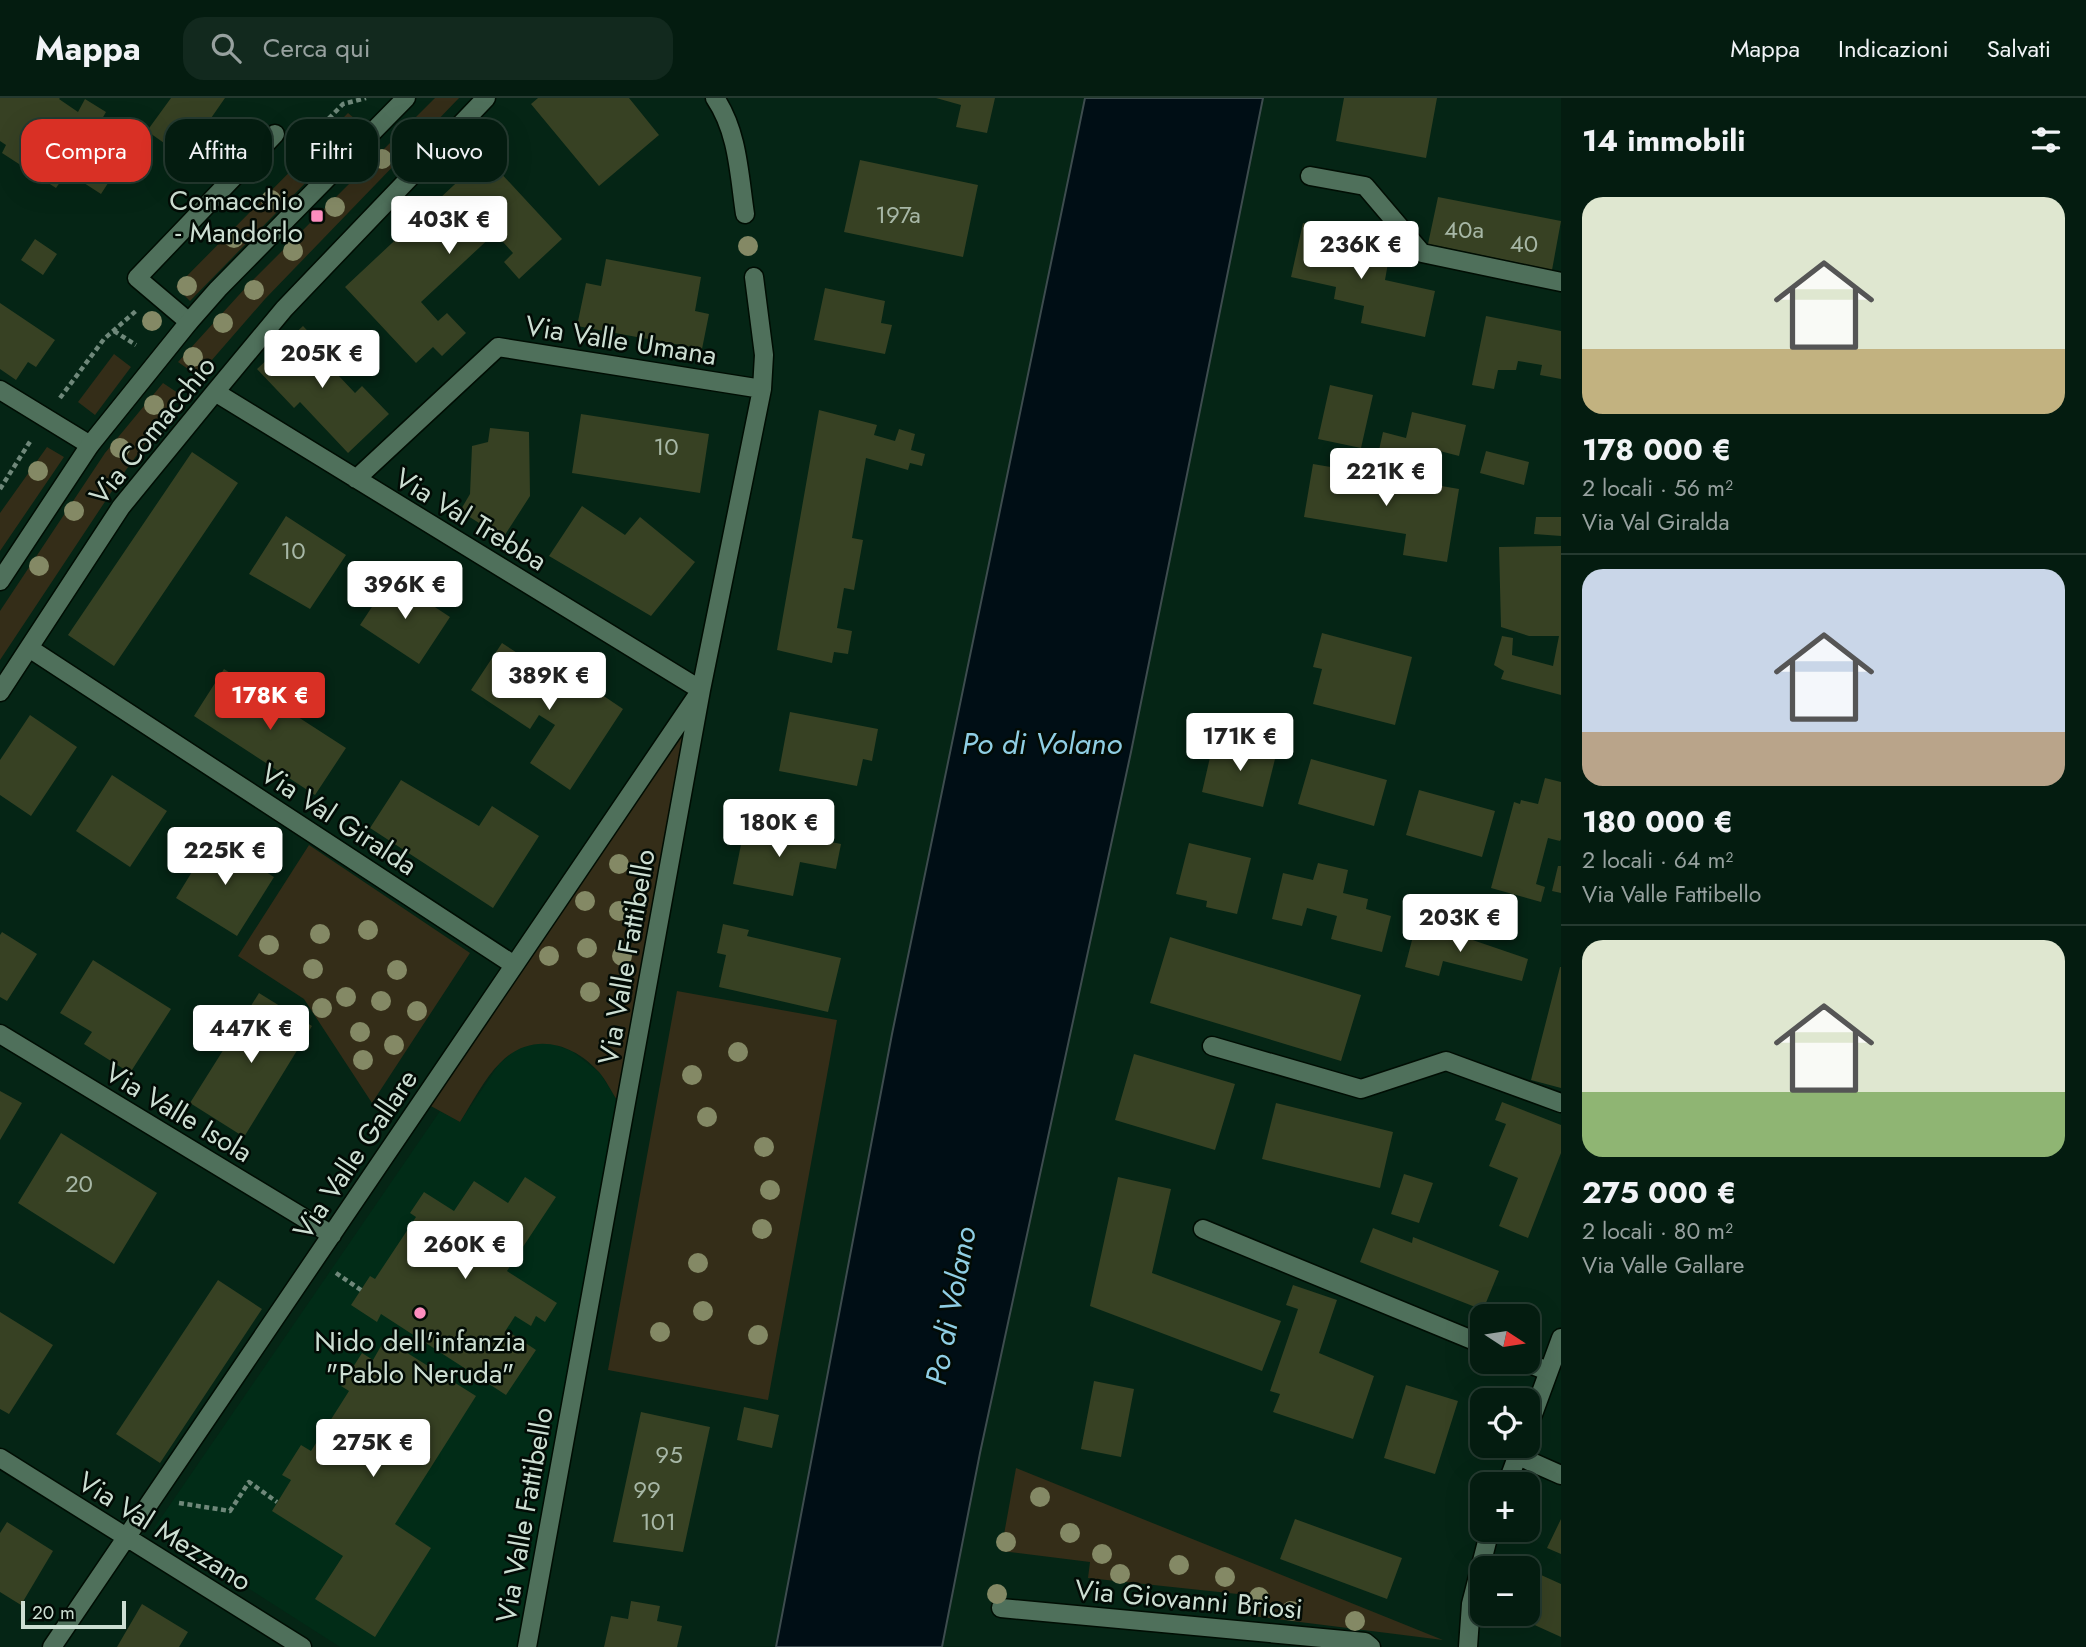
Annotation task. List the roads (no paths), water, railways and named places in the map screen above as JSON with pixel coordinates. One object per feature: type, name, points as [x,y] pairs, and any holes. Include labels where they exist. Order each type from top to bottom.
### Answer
[{"type":"street","name":"Via Comacchio","points":[[0,581],[90,446],[189,322],[406,98]]},
{"type":"street","name":"Via Comacchio","points":[[0,692],[121,507],[215,392],[284,309],[486,98]]},
{"type":"street","points":[[715,98],[724,111],[733,138],[745,214]]},
{"type":"street","points":[[189,322],[137,278],[275,134]]},
{"type":"street","points":[[1310,176],[1365,186],[1422,253],[1561,282]]},
{"type":"street","name":"Via Valle Fattibello","points":[[527,1647],[701,690],[762,389],[764,355],[754,278]]},
{"type":"street","name":"Via Valle Umana","points":[[356,479],[498,347],[762,389]]},
{"type":"street","points":[[0,390],[90,446]]},
{"type":"street","name":"Via Val Trebba","points":[[215,392],[701,690]]},
{"type":"street","name":"Via Val Giralda","points":[[29,648],[514,965]]},
{"type":"street","name":"Via Valle Gallare","points":[[52,1647],[701,690]]},
{"type":"street","name":"Via Valle Isola","points":[[0,1034],[332,1235]]},
{"type":"street","points":[[1212,1046],[1361,1088],[1446,1060],[1561,1103]]},
{"type":"street","points":[[1203,1229],[1470,1339]]},
{"type":"street","points":[[1540,1394],[1561,1338]]},
{"type":"street","points":[[1540,1368],[1548,1371]]},
{"type":"street","name":"Via Val Mezzano","points":[[0,1458],[302,1647]]},
{"type":"street","points":[[1532,1458],[1561,1475]]},
{"type":"street","points":[[1468,1647],[1471,1604],[1487,1542]]},
{"type":"street","name":"Via Giovanni Briosi","points":[[1001,1608],[1365,1642],[1371,1647]]},
{"type":"water","name":"Po di Volano","points":[[1085,98],[1263,98],[1131,752],[980,1453],[942,1647],[776,1647],[892,1034]]},
{"type":"place","name":"Comacchio - Mandorlo","points":[[317,216]]},
{"type":"place","name":"Nido dell'infanzia \"Pablo Neruda\"","points":[[420,1313]]}]
